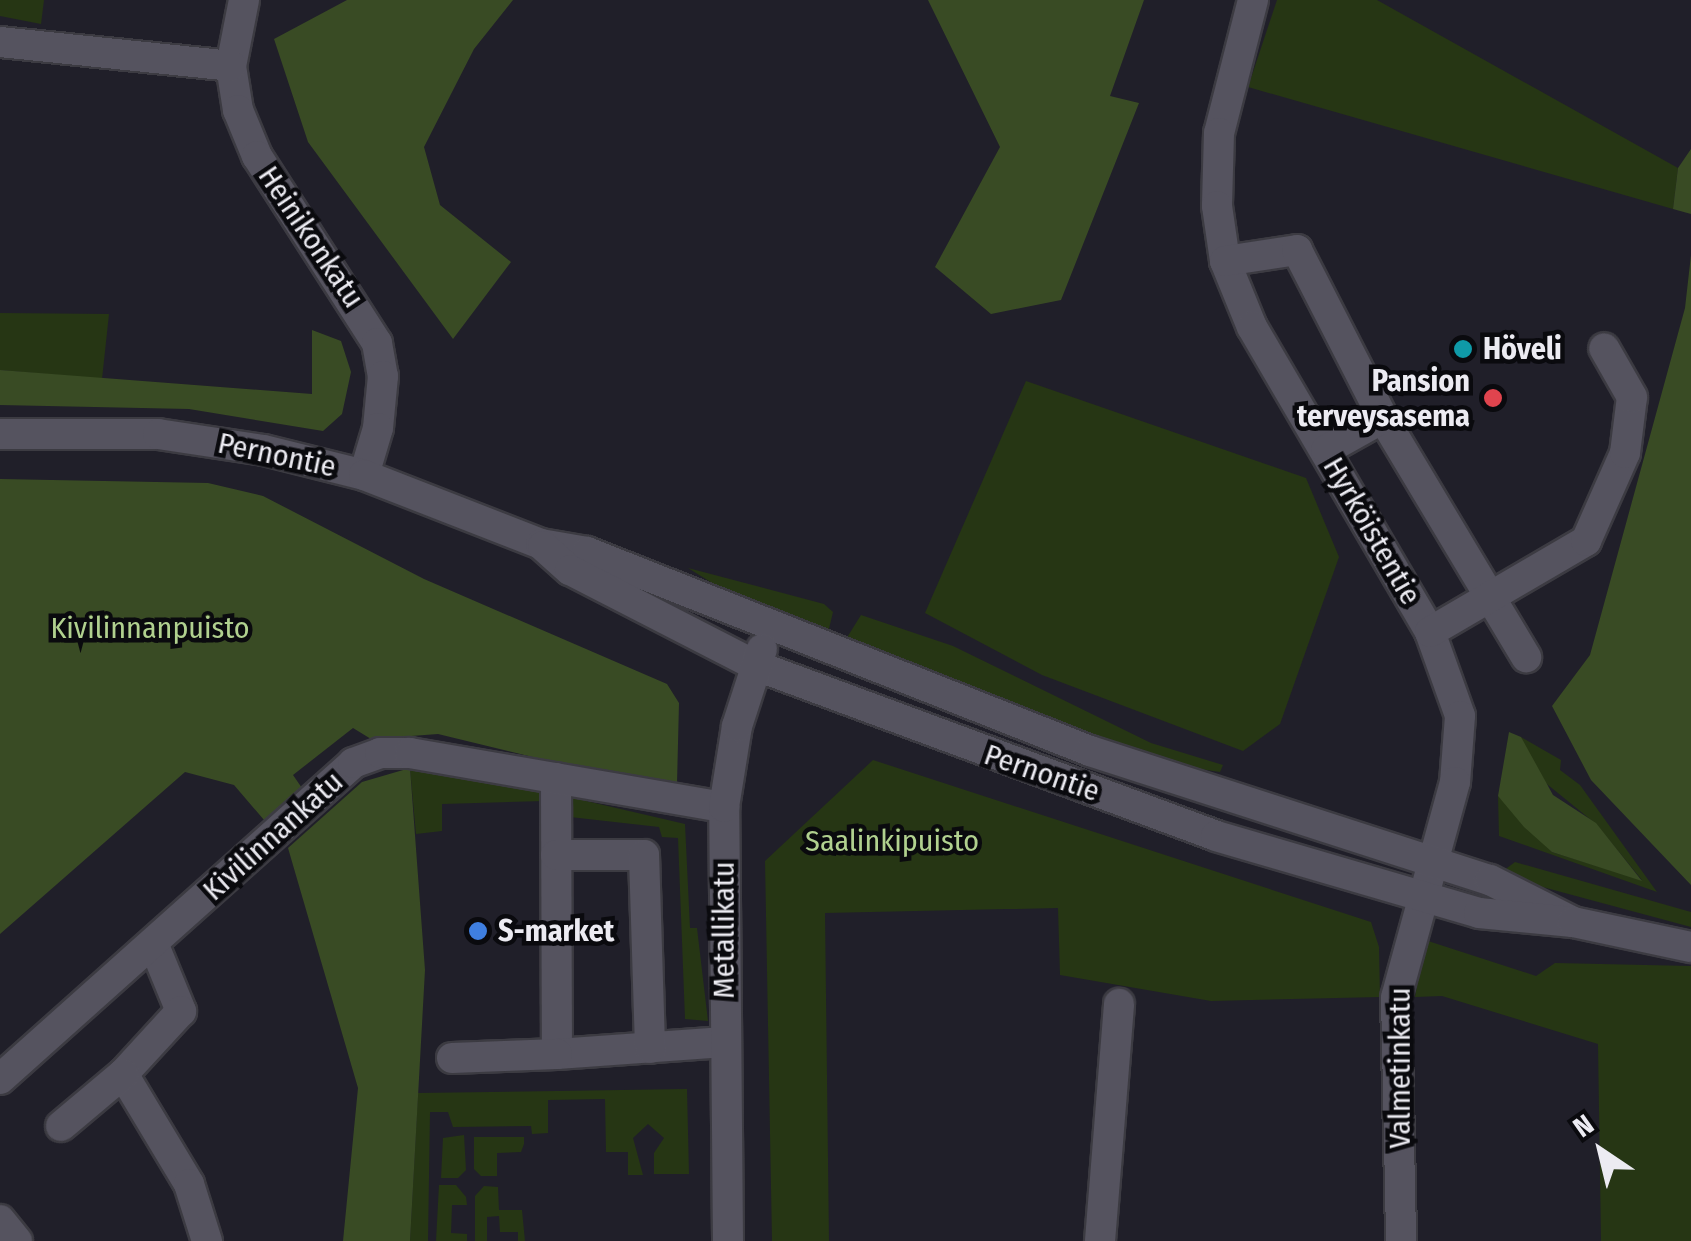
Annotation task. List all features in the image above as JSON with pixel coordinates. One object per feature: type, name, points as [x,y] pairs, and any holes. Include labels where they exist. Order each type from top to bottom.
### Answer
[{"type":"street","name":"Heinikonkatu","points":[[244,0],[231,66],[238,110],[256,156],[377,342],[382,376],[378,428],[364,475]]},
{"type":"street","name":"Hyrköistentie","points":[[1253,0],[1218,134],[1217,206],[1225,261],[1252,328],[1430,632],[1455,692],[1461,746],[1418,898]]},
{"type":"street","points":[[0,42],[231,66]]},
{"type":"street","points":[[1225,261],[1298,250],[1383,418],[1526,657]]},
{"type":"street","points":[[1430,632],[1586,540],[1625,453],[1632,397],[1604,348]]},
{"type":"street","points":[[1326,450],[1383,418]]},
{"type":"street","name":"Pernontie","points":[[0,434],[158,434],[364,475],[541,544],[587,552],[1122,762],[1520,893],[1573,922]]},
{"type":"street","name":"Pernontie","points":[[541,544],[570,570],[757,666],[1216,836],[1418,898],[1507,918],[1573,922],[1691,947]]},
{"type":"street","name":"Metallikatu","points":[[728,1241],[724,807],[737,726],[770,626]]},
{"type":"street","name":"Kivilinnankatu","points":[[0,1080],[354,763],[380,753],[410,753],[724,807]]},
{"type":"street","points":[[556,778],[557,1054]]},
{"type":"street","points":[[556,855],[644,855],[650,1048]]},
{"type":"street","name":"Valmetinkatu","points":[[1401,1241],[1396,997],[1418,898]]},
{"type":"street","points":[[61,1126],[123,1074],[181,1011],[153,943]]},
{"type":"street","points":[[1100,1241],[1120,1004]]},
{"type":"street","points":[[452,1058],[725,1042]]},
{"type":"street","points":[[123,1074],[189,1184],[208,1241]]},
{"type":"street","points":[[0,1220],[16,1241]]},
{"type":"green space","points":[[0,0],[44,0],[41,24],[0,16]]},
{"type":"green space","points":[[347,0],[513,0],[474,49],[424,147],[440,205],[511,262],[453,339],[308,142],[274,39]]},
{"type":"green space","points":[[928,0],[1144,0],[1110,96],[1139,103],[1061,300],[991,314],[935,267],[1000,147]]},
{"type":"green space","points":[[1277,0],[1377,0],[1678,168],[1673,209],[1248,87]]},
{"type":"green space","points":[[1691,149],[1691,214],[1673,209],[1678,168]]},
{"type":"green space","points":[[1691,255],[1691,885],[1591,780],[1552,706],[1590,655],[1685,308]]},
{"type":"green space","points":[[0,313],[109,314],[102,379],[0,370]]},
{"type":"green space","points":[[312,330],[341,341],[351,372],[342,414],[323,431],[189,409],[0,405],[0,370],[312,394]]},
{"type":"green space","points":[[1026,381],[1306,478],[1339,557],[1280,724],[1243,751],[1042,675],[925,613]]},
{"type":"green space","name":"Kivilinnanpuisto","points":[[0,479],[208,483],[263,496],[424,579],[667,684],[679,703],[677,784],[656,787],[438,734],[371,739],[353,728],[293,775],[304,791],[270,827],[234,785],[185,772],[0,934]]},
{"type":"green space","points":[[688,568],[824,604],[833,612],[827,637],[746,604]]},
{"type":"green space","points":[[861,615],[953,646],[1151,743],[1223,765],[1220,772],[1147,761],[843,644]]},
{"type":"green space","points":[[1509,732],[1521,737],[1553,795],[1596,823],[1642,881],[1552,852],[1524,827],[1498,796]]},
{"type":"green space","points":[[1521,737],[1561,760],[1560,770],[1580,785],[1657,892],[1499,836],[1498,796],[1552,852],[1642,880],[1596,824],[1537,776]]},
{"type":"green space","name":"Saalinkipuisto","points":[[873,760],[1371,922],[1379,947],[1380,997],[1211,1001],[1060,975],[1058,908],[825,913],[829,1241],[772,1241],[765,861]]},
{"type":"green space","points":[[410,768],[547,793],[544,801],[442,804],[442,831],[416,834]]},
{"type":"green space","points":[[410,768],[425,970],[410,1241],[343,1241],[358,1088],[288,848],[362,782]]},
{"type":"green space","points":[[569,797],[685,824],[690,928],[697,928],[708,1021],[685,1019],[678,838],[662,837],[659,827],[570,817]]},
{"type":"green space","points":[[1515,862],[1691,912],[1691,927],[1513,879],[1503,871]]},
{"type":"green space","points":[[1425,940],[1536,976],[1555,963],[1691,966],[1691,1241],[1601,1241],[1598,1044],[1442,996],[1415,997]]},
{"type":"green space","points":[[687,1089],[689,1174],[654,1174],[654,1153],[664,1138],[648,1124],[633,1138],[643,1175],[628,1175],[628,1152],[606,1152],[605,1099],[548,1100],[548,1133],[532,1134],[531,1126],[453,1127],[448,1112],[430,1112],[428,1241],[410,1241],[418,1093]]},
{"type":"green space","points":[[464,1135],[466,1170],[458,1178],[441,1178],[443,1138]]},
{"type":"green space","points":[[474,1137],[524,1137],[524,1144],[521,1152],[497,1153],[497,1176],[481,1176],[474,1169]]},
{"type":"green space","points":[[439,1185],[456,1185],[466,1197],[467,1205],[452,1205],[451,1233],[467,1234],[467,1241],[436,1241]]},
{"type":"green space","points":[[484,1186],[498,1187],[499,1210],[522,1210],[525,1241],[518,1241],[518,1232],[500,1232],[499,1216],[487,1217],[487,1241],[475,1241],[475,1196]]},
{"type":"place","name":"Höveli","points":[[1463,349]]},
{"type":"place","name":"Pansion terveysasema","points":[[1493,398]]},
{"type":"place","name":"S-market","points":[[478,931]]}]
